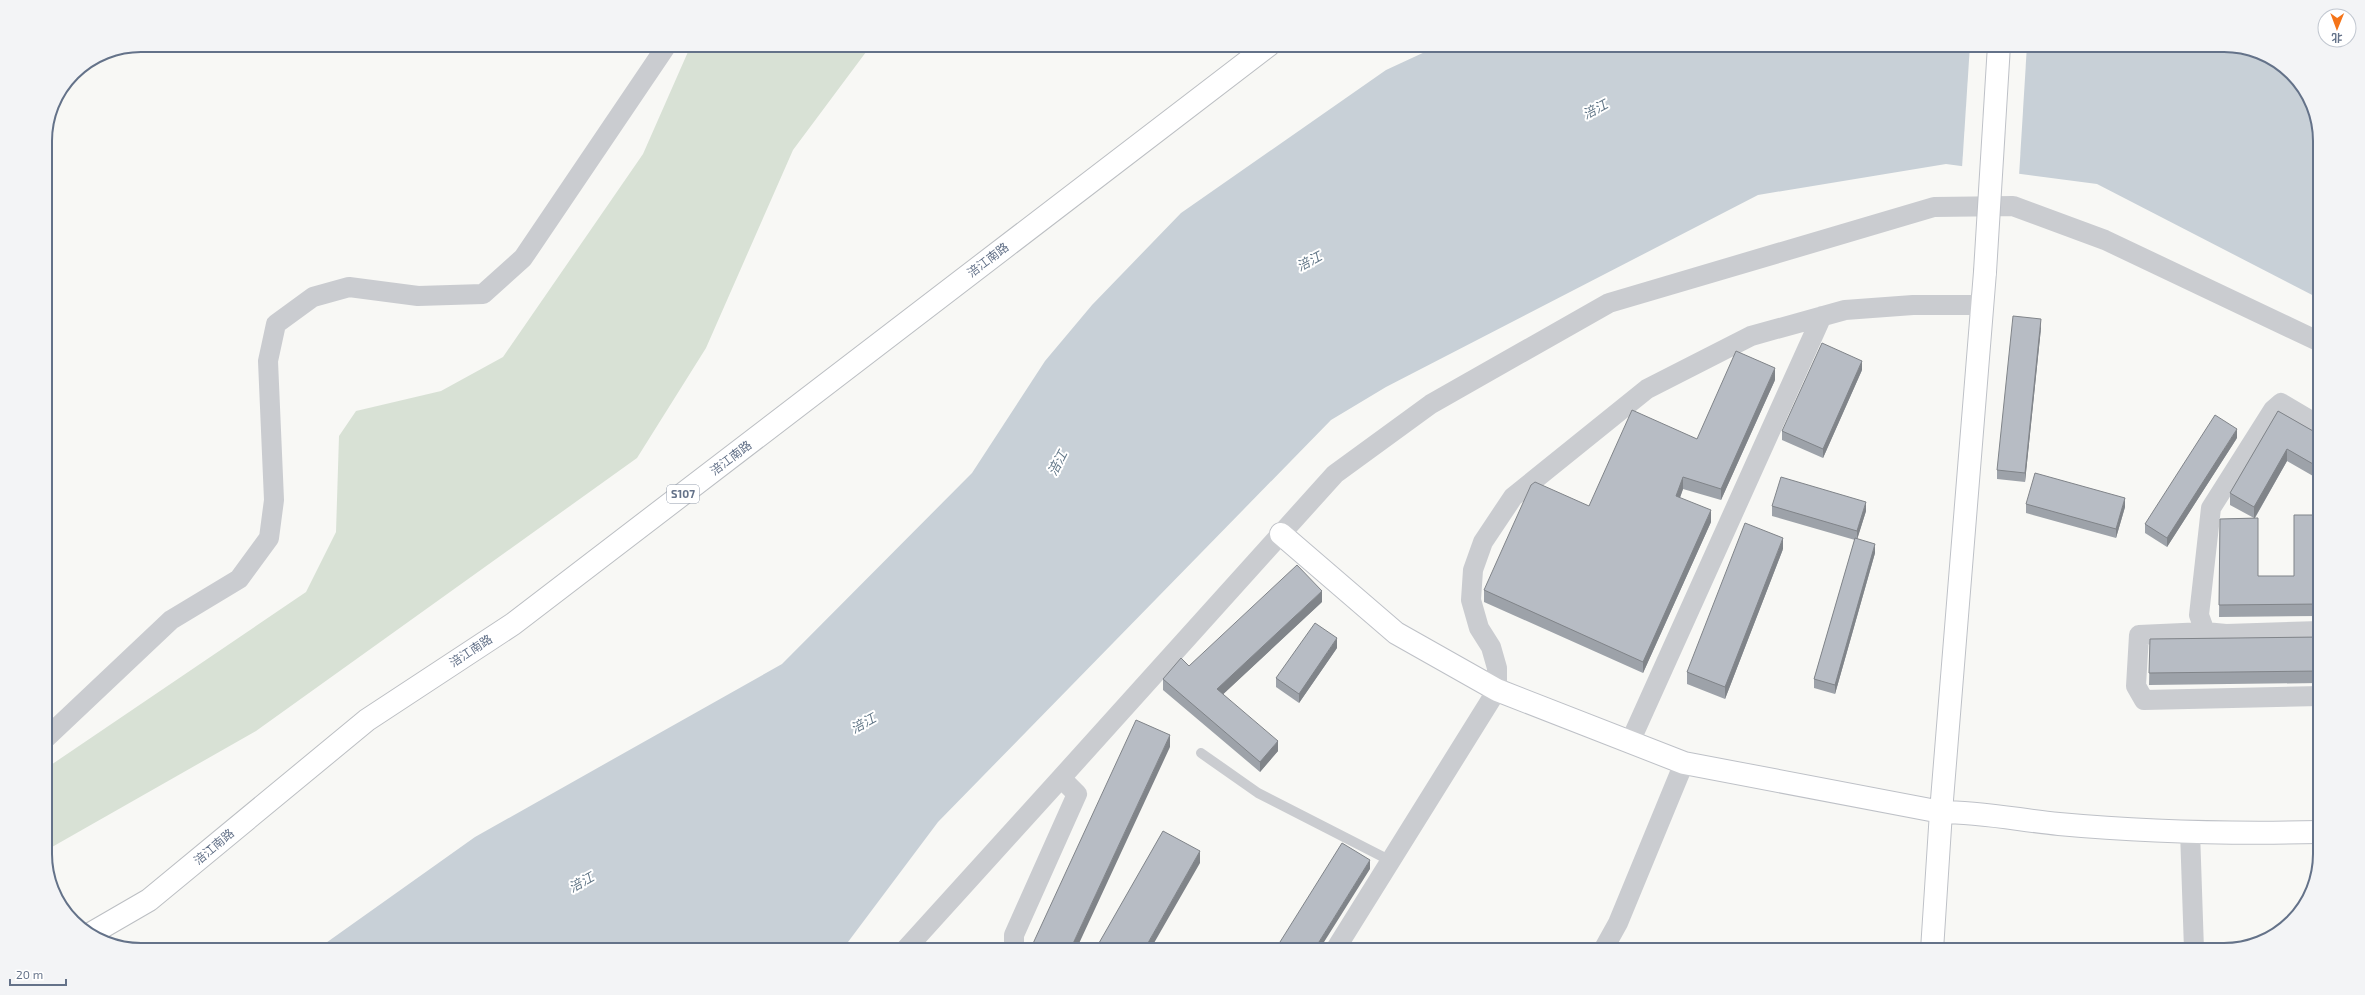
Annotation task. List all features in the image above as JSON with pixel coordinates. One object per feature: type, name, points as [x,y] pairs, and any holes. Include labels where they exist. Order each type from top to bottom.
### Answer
[{"type":"street","points":[[52,732],[170,620],[239,579],[269,538],[274,500],[268,361],[276,324],[312,297],[349,287],[418,296],[483,294],[523,258],[662,52]]},
{"type":"street","name":"涪江南路","points":[[96,931],[149,900],[367,720],[513,624],[1260,52]]},
{"type":"street","points":[[1932,943],[1941,812],[1985,272],[1999,52]]},
{"type":"street","points":[[911,943],[1335,474],[1431,404],[1610,303],[1934,207],[2013,206],[2105,240],[2313,339]]},
{"type":"street","points":[[1339,943],[1497,690],[1497,668],[1491,647],[1479,628],[1471,600],[1473,570],[1483,542],[1513,497],[1647,389],[1751,336],[1845,310],[1906,305],[1982,305]]},
{"type":"street","points":[[1630,742],[1822,316]]},
{"type":"street","points":[[2205,632],[2199,615],[2211,508],[2273,410],[2281,403],[2313,422]]},
{"type":"street","points":[[1281,534],[1396,633],[1497,690],[1684,763],[1941,812],[1976,812],[2082,825],[2190,831],[2313,832]]},
{"type":"street","points":[[2313,631],[2226,634],[2205,632],[2139,635],[2136,686],[2144,700],[2313,696]]},
{"type":"street","points":[[1607,943],[1618,923],[1684,763]]},
{"type":"street","points":[[1014,942],[1077,794],[1061,778]]},
{"type":"street","points":[[2190,831],[2194,943]]},
{"type":"lane","points":[[1201,753],[1258,793],[1391,861]]},
{"type":"shaded area","points":[[688,52],[866,52],[793,150],[706,348],[637,458],[256,731],[52,847],[52,764],[306,592],[336,532],[339,436],[356,411],[441,391],[503,357],[643,154]]},
{"type":"water","name":"涪江","points":[[1425,52],[2230,52],[2241,54],[2253,57],[2268,64],[2287,78],[2301,97],[2310,118],[2313,135],[2313,295],[2097,184],[1946,164],[1758,195],[1386,387],[1331,420],[938,822],[847,943],[326,943],[475,837],[782,664],[972,473],[1045,361],[1092,305],[1181,213],[1386,70]]},
{"type":"pier","points":[[1970,52],[2027,52],[2019,176],[1962,168]]},
{"type":"building","points":[[2013,316],[2041,319],[2025,473],[1997,470]]},
{"type":"building","points":[[1822,343],[1862,361],[1823,449],[1782,431]]},
{"type":"building","points":[[1736,351],[1775,368],[1721,489],[1683,477],[1676,496],[1711,510],[1643,662],[1484,590],[1531,485],[1535,482],[1589,506],[1632,410],[1697,439]]},
{"type":"building","points":[[2278,411],[2313,431],[2313,464],[2287,449],[2254,507],[2230,493]]},
{"type":"building","points":[[2215,415],[2237,429],[2167,538],[2145,524]]},
{"type":"building","points":[[2035,473],[2125,498],[2116,529],[2026,504]]},
{"type":"building","points":[[1781,477],[1866,502],[1857,531],[1772,506]]},
{"type":"building","points":[[2294,515],[2313,515],[2313,604],[2219,605],[2220,519],[2258,518],[2258,576],[2294,576]]},
{"type":"building","points":[[1745,523],[1783,538],[1725,687],[1687,672]]},
{"type":"building","points":[[1855,538],[1875,544],[1835,685],[1814,679]]},
{"type":"building","points":[[1297,565],[1322,591],[1217,689],[1278,741],[1260,762],[1163,679],[1181,658],[1189,666]]},
{"type":"building","points":[[1315,623],[1337,638],[1299,694],[1276,678]]},
{"type":"building","points":[[2313,637],[2313,671],[2149,673],[2150,639]]},
{"type":"building","points":[[1136,720],[1170,735],[1073,943],[1033,943]]},
{"type":"building","points":[[1163,831],[1200,851],[1148,943],[1099,943]]},
{"type":"building","points":[[1342,843],[1370,860],[1318,943],[1279,943]]}]
